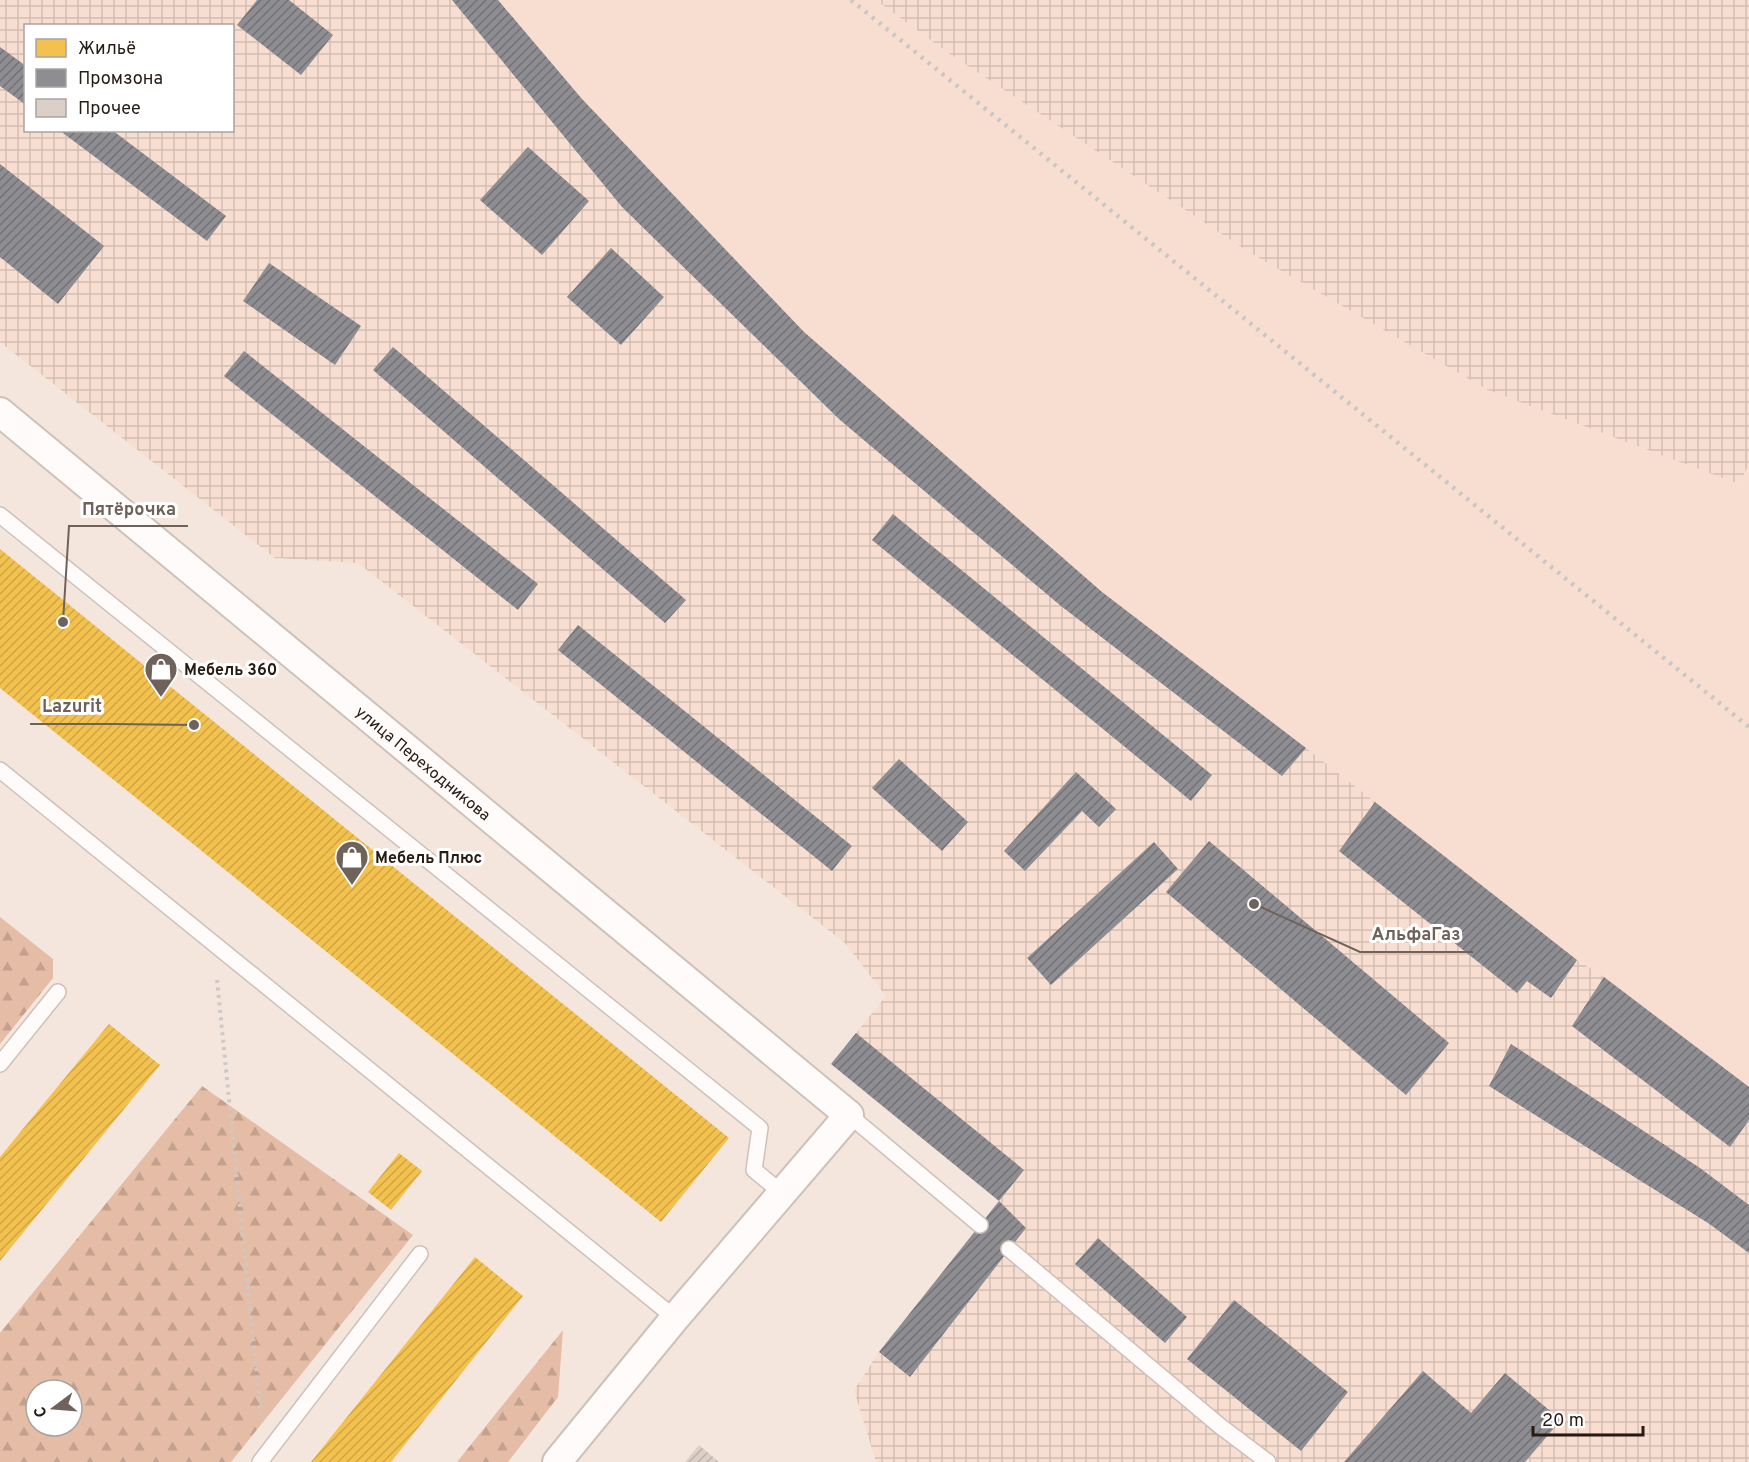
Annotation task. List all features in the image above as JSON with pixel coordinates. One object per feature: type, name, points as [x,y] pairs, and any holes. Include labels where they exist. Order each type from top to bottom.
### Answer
[{"type":"street","name":"улица Переходникова","points":[[0,412],[849,1115]]},
{"type":"street","points":[[557,1462],[675,1318],[849,1115]]},
{"type":"lane","points":[[0,515],[760,1128],[754,1170],[782,1193]]},
{"type":"lane","points":[[0,770],[675,1318]]},
{"type":"lane","points":[[0,1064],[58,992]]},
{"type":"lane","points":[[849,1115],[980,1225]]},
{"type":"lane","points":[[1009,1249],[1211,1419],[1268,1462]]},
{"type":"lane","points":[[263,1459],[420,1254]]},
{"type":"path","points":[[213,943],[263,1459]]},
{"type":"shaded area","points":[[0,0],[498,0],[582,99],[804,332],[1102,592],[1577,960],[1604,977],[1749,1087],[1749,1462],[876,1462],[854,1390],[879,1352],[999,1201],[831,1064],[886,996],[845,943],[358,563],[275,558],[0,342]]},
{"type":"shaded area","points":[[498,0],[876,0],[950,54],[1739,484],[1749,464],[1749,1087],[1604,977],[1577,960],[1102,592],[804,332],[582,99]]},
{"type":"shaded area","points":[[876,0],[1749,0],[1749,464],[1739,484],[1488,390],[1249,252],[950,54]]},
{"type":"green space","points":[[0,917],[53,959],[53,978],[0,1044]]},
{"type":"green space","points":[[202,1086],[413,1235],[231,1462],[0,1462],[0,1333]]},
{"type":"green space","points":[[563,1330],[558,1397],[508,1462],[457,1462]]},
{"type":"building: Жильё","points":[[0,549],[729,1138],[661,1222],[0,688]]},
{"type":"building: Жильё","points":[[109,1024],[160,1065],[0,1261],[0,1157]]},
{"type":"building: Жильё","points":[[399,1153],[422,1171],[391,1210],[368,1192]]},
{"type":"building: Жильё","points":[[475,1257],[523,1296],[391,1462],[311,1462]]},
{"type":"building: Промзона","points":[[257,0],[289,0],[333,35],[301,75],[237,25]]},
{"type":"building: Промзона","points":[[452,0],[498,0],[582,99],[804,332],[1102,592],[1306,748],[1282,776],[1061,606],[840,420],[622,207]]},
{"type":"building: Промзона","points":[[0,47],[24,65],[24,104],[0,86]]},
{"type":"building: Промзона","points":[[62,132],[115,132],[226,216],[207,241]]},
{"type":"building: Промзона","points":[[528,147],[589,201],[542,255],[480,200]]},
{"type":"building: Промзона","points":[[0,164],[104,246],[58,304],[0,257]]},
{"type":"building: Промзона","points":[[611,248],[664,297],[621,345],[567,297]]},
{"type":"building: Промзона","points":[[269,263],[361,326],[335,365],[243,301]]},
{"type":"building: Промзона","points":[[393,347],[686,600],[665,623],[373,370]]},
{"type":"building: Промзона","points":[[244,351],[538,584],[518,610],[224,376]]},
{"type":"building: Промзона","points":[[893,514],[1212,775],[1191,801],[872,540]]},
{"type":"building: Промзона","points":[[578,625],[852,846],[832,871],[558,650]]},
{"type":"building: Промзона","points":[[899,759],[968,822],[942,851],[872,788]]},
{"type":"building: Промзона","points":[[1076,772],[1116,809],[1099,827],[1082,811],[1025,871],[1004,851]]},
{"type":"building: Промзона","points":[[1375,802],[1577,960],[1551,998],[1527,981],[1517,993],[1339,851]]},
{"type":"building: Промзона","points":[[1209,841],[1449,1043],[1406,1095],[1166,892]]},
{"type":"building: Промзона","points":[[1154,842],[1178,869],[1051,985],[1027,958]]},
{"type":"building: Промзона","points":[[1604,977],[1749,1087],[1749,1120],[1730,1147],[1572,1026]]},
{"type":"building: Промзона","points":[[856,1033],[1024,1170],[999,1201],[831,1064]]},
{"type":"building: Промзона","points":[[1511,1044],[1700,1168],[1749,1205],[1749,1253],[1708,1223],[1489,1086]]},
{"type":"building: Промзона","points":[[999,1201],[1026,1228],[910,1377],[879,1352]]},
{"type":"building: Промзона","points":[[1098,1238],[1187,1317],[1165,1343],[1075,1264]]},
{"type":"building: Промзона","points":[[1234,1300],[1348,1392],[1301,1451],[1187,1359]]},
{"type":"building: Промзона","points":[[1423,1371],[1471,1413],[1505,1373],[1561,1420],[1525,1462],[1344,1462]]},
{"type":"building: Прочее","points":[[699,1445],[719,1462],[685,1462]]},
{"type":"railway","points":[[851,0],[1749,727]]},
{"type":"place","name":"Пятёрочка","points":[[63,622]]},
{"type":"place","name":"Мебель 360","points":[[161,698]]},
{"type":"place","name":"Lazurit","points":[[194,725]]},
{"type":"place","name":"Мебель Плюс","points":[[352,886]]},
{"type":"place","name":"АльфаГаз","points":[[1254,904]]}]
